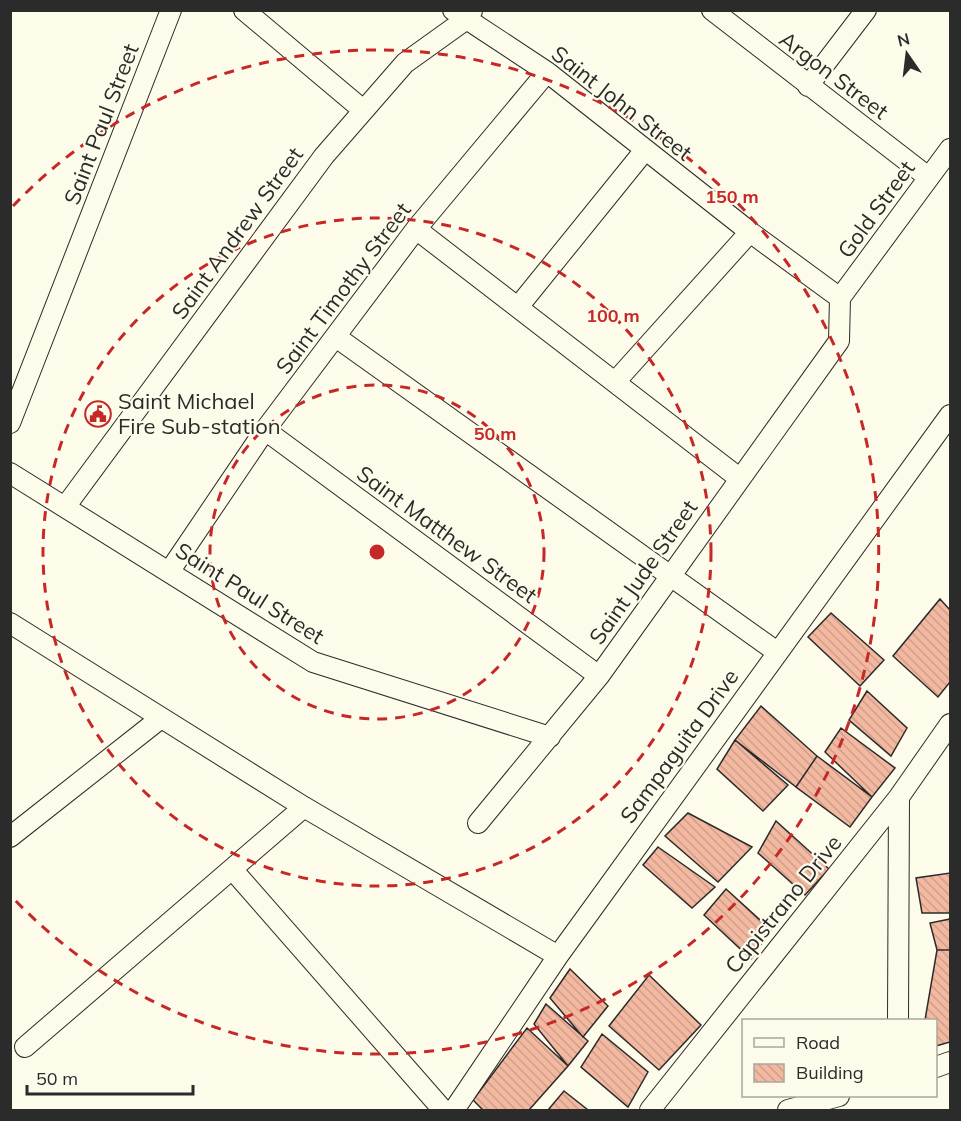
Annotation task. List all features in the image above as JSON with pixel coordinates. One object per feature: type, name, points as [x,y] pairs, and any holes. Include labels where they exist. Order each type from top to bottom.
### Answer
[{"type":"street","name":"Saint Paul Street","points":[[10,423],[171,10]]},
{"type":"street","points":[[244,10],[363,110]]},
{"type":"street","name":"Argon Street","points":[[712,10],[808,87],[928,177]]},
{"type":"street","points":[[808,87],[866,10]]},
{"type":"street","name":"Saint Andrew Street","points":[[65,507],[324,156],[405,63],[464,14]]},
{"type":"street","name":"Saint John Street","points":[[464,14],[547,72],[750,232],[840,298]]},
{"type":"street","name":"Saint Timothy Street","points":[[169,572],[265,430],[416,229],[547,72]]},
{"type":"street","name":"Gold Street","points":[[840,298],[951,148]]},
{"type":"street","points":[[518,307],[645,150]]},
{"type":"street","points":[[416,229],[739,478]]},
{"type":"street","points":[[615,382],[750,232]]},
{"type":"street","name":"Saint Jude Street","points":[[478,824],[599,676],[839,341],[840,298]]},
{"type":"street","points":[[336,338],[777,652]]},
{"type":"street","name":"Sampaguita Drive","points":[[454,1110],[558,956],[777,652],[951,416]]},
{"type":"street","name":"Saint Matthew Street","points":[[265,430],[599,676]]},
{"type":"street","name":"Saint Paul Street","points":[[10,473],[313,662],[550,737]]},
{"type":"street","points":[[10,622],[304,807],[558,956]]},
{"type":"street","points":[[10,837],[161,717]]},
{"type":"street","name":"Capistrano Drive","points":[[650,1110],[899,797],[951,724]]},
{"type":"street","points":[[898,1019],[899,797]]},
{"type":"street","points":[[25,1047],[304,807]]},
{"type":"street","points":[[232,869],[443,1110]]},
{"type":"street","points":[[788,1110],[832,1097]]},
{"type":"building","points":[[940,599],[950,610],[950,682],[938,697],[893,656]]},
{"type":"building","points":[[831,613],[884,660],[860,686],[808,637]]},
{"type":"building","points":[[867,691],[907,728],[891,756],[849,720]]},
{"type":"building","points":[[761,706],[817,756],[796,787],[735,740]]},
{"type":"building","points":[[841,728],[895,768],[872,797],[825,752]]},
{"type":"building","points":[[735,740],[788,785],[763,811],[717,769]]},
{"type":"building","points":[[817,756],[872,797],[850,827],[796,787]]},
{"type":"building","points":[[688,813],[752,847],[718,882],[665,836]]},
{"type":"building","points":[[776,821],[829,869],[805,895],[758,853]]},
{"type":"building","points":[[658,847],[715,887],[692,908],[643,865]]},
{"type":"building","points":[[950,873],[950,913],[922,913],[916,878]]},
{"type":"building","points":[[726,889],[771,930],[751,959],[704,915]]},
{"type":"building","points":[[950,919],[950,950],[937,950],[930,923]]},
{"type":"building","points":[[937,950],[950,950],[950,1042],[937,1046],[937,1019],[925,1019]]},
{"type":"building","points":[[570,969],[608,1006],[583,1037],[550,998]]},
{"type":"building","points":[[649,975],[701,1025],[659,1070],[609,1026]]},
{"type":"building","points":[[546,1004],[588,1041],[568,1066],[534,1024]]},
{"type":"building","points":[[527,1028],[568,1066],[529,1110],[483,1110],[473,1100]]},
{"type":"building","points":[[602,1034],[648,1072],[628,1107],[581,1067]]},
{"type":"building","points":[[564,1091],[588,1110],[548,1110]]},
{"type":"place","name":"Saint Michael Fire Sub-station","points":[[98,414]]}]
